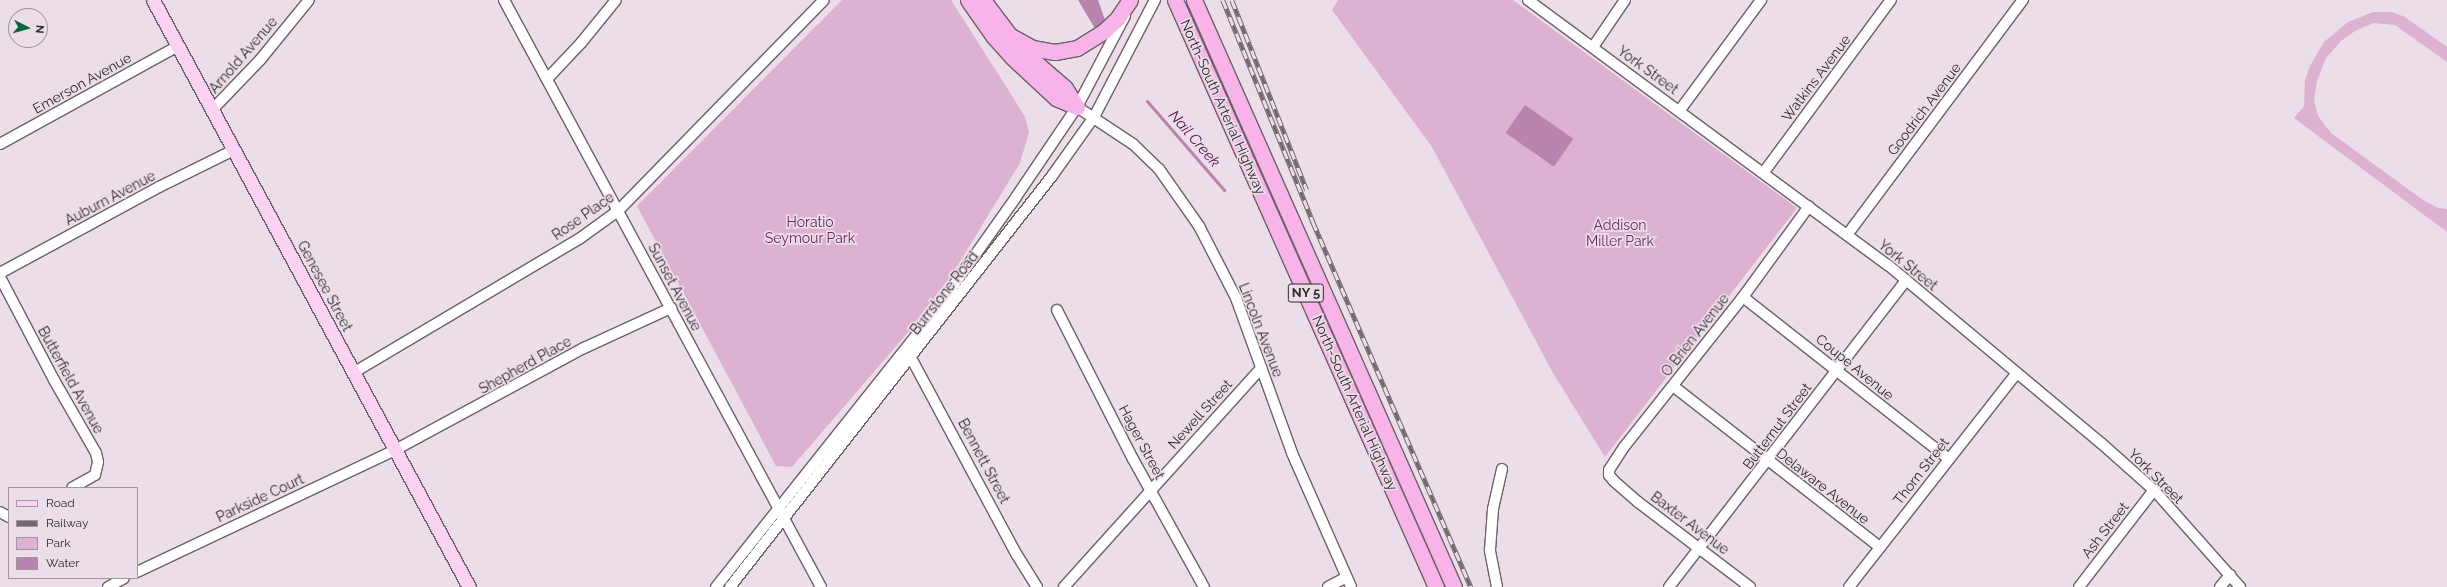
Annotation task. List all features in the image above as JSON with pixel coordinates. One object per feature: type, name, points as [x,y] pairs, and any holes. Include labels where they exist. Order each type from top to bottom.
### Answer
[{"type":"highway","points":[[968,0],[1012,58],[1056,98],[1077,107]]},
{"type":"highway","points":[[983,0],[1009,35],[1034,62],[1065,88],[1077,107]]},
{"type":"highway","points":[[1009,35],[1032,48],[1055,52],[1078,48],[1104,32],[1117,19],[1131,0]]},
{"type":"highway","name":"North-South Arterial Highway","points":[[1175,0],[1436,587]]},
{"type":"highway","name":"North-South Arterial Highway","points":[[1194,0],[1454,587]]},
{"type":"main road","name":"Genesee Street","points":[[153,0],[469,587]]},
{"type":"street","name":"Arnold Avenue","points":[[212,110],[260,60],[309,0]]},
{"type":"street","name":"Sunset Avenue","points":[[504,0],[619,210],[821,587]]},
{"type":"street","points":[[547,79],[582,43],[616,0]]},
{"type":"street","name":"Rose Place","points":[[353,372],[579,239],[619,210],[824,0]]},
{"type":"street","name":"Burrstone Road","points":[[716,587],[934,313],[1007,210],[1077,107],[1131,0]]},
{"type":"street","name":"Burrstone Road","points":[[730,587],[1015,226],[1094,117],[1156,0]]},
{"type":"street","name":"York Street","points":[[1528,0],[1764,172],[1906,280],[2101,443],[2154,490],[2240,587]]},
{"type":"street","points":[[1592,47],[1625,0]]},
{"type":"street","points":[[1680,110],[1761,0]]},
{"type":"street","name":"Watkins Avenue","points":[[1764,172],[1891,0]]},
{"type":"street","name":"Goodrich Avenue","points":[[1847,235],[2023,0]]},
{"type":"street","name":"Emerson Avenue","points":[[0,144],[178,46]]},
{"type":"street","name":"Lincoln Avenue","points":[[1077,107],[1133,144],[1158,170],[1199,226],[1236,298],[1292,453],[1351,587]]},
{"type":"street","name":"Auburn Avenue","points":[[0,273],[159,187],[234,150]]},
{"type":"street","name":"O Brien Avenue","points":[[1614,482],[1609,475],[1609,470],[1624,447],[1743,298],[1809,206]]},
{"type":"street","name":"Butterfield Avenue","points":[[0,277],[54,380],[96,453],[98,462],[95,475],[74,487]]},
{"type":"street","name":"Butternut Street","points":[[1669,587],[1768,461],[1906,280]]},
{"type":"street","name":"Coupe Avenue","points":[[1743,298],[1949,459]]},
{"type":"street","name":"Shepherd Place","points":[[395,450],[584,348],[671,308]]},
{"type":"street","name":"Hager Street","points":[[1057,310],[1133,459],[1204,587]]},
{"type":"street","name":"Bennett Street","points":[[905,349],[912,358],[1017,555],[1037,587]]},
{"type":"street","name":"Newell Street","points":[[1064,587],[1261,368]]},
{"type":"street","name":"Thorn Street","points":[[1849,587],[2017,374]]},
{"type":"street","name":"Delaware Avenue","points":[[1673,386],[1880,547]]},
{"type":"street","name":"Parkside Court","points":[[138,572],[395,450]]},
{"type":"street","points":[[1497,587],[1490,550],[1493,509],[1502,469]]},
{"type":"street","name":"Baxter Avenue","points":[[1614,482],[1750,587]]},
{"type":"street","name":"Ash Street","points":[[2079,587],[2154,490]]},
{"type":"street","points":[[2220,587],[2230,575]]},
{"type":"street","points":[[1328,587],[1347,577]]},
{"type":"street","points":[[108,587],[120,581]]},
{"type":"green space","name":"Horatio Seymour Park","points":[[842,0],[951,0],[1025,117],[1029,132],[1020,163],[953,273],[910,330],[792,467],[776,466],[637,206]]},
{"type":"green space","name":"Addison Miller Park","points":[[1338,0],[1513,0],[1797,208],[1605,457],[1553,373],[1432,147],[1332,10]]},
{"type":"green space","points":[[2373,12],[2392,12],[2405,17],[2447,47],[2447,62],[2395,25],[2373,23],[2355,31],[2341,41],[2326,58],[2317,81],[2314,100],[2318,116],[2331,133],[2423,200],[2438,208],[2447,209],[2447,232],[2294,118],[2304,106],[2305,80],[2310,66],[2324,42],[2348,22]]},
{"type":"water","points":[[1078,0],[1098,0],[1106,23],[1097,32]]},
{"type":"water","points":[[1525,105],[1573,139],[1554,167],[1505,133]]},
{"type":"waterway","name":"Nail Creek","points":[[1147,101],[1224,190]]},
{"type":"railway","points":[[1223,0],[1313,222],[1471,587]]},
{"type":"railway","points":[[1232,0],[1307,190]]}]
